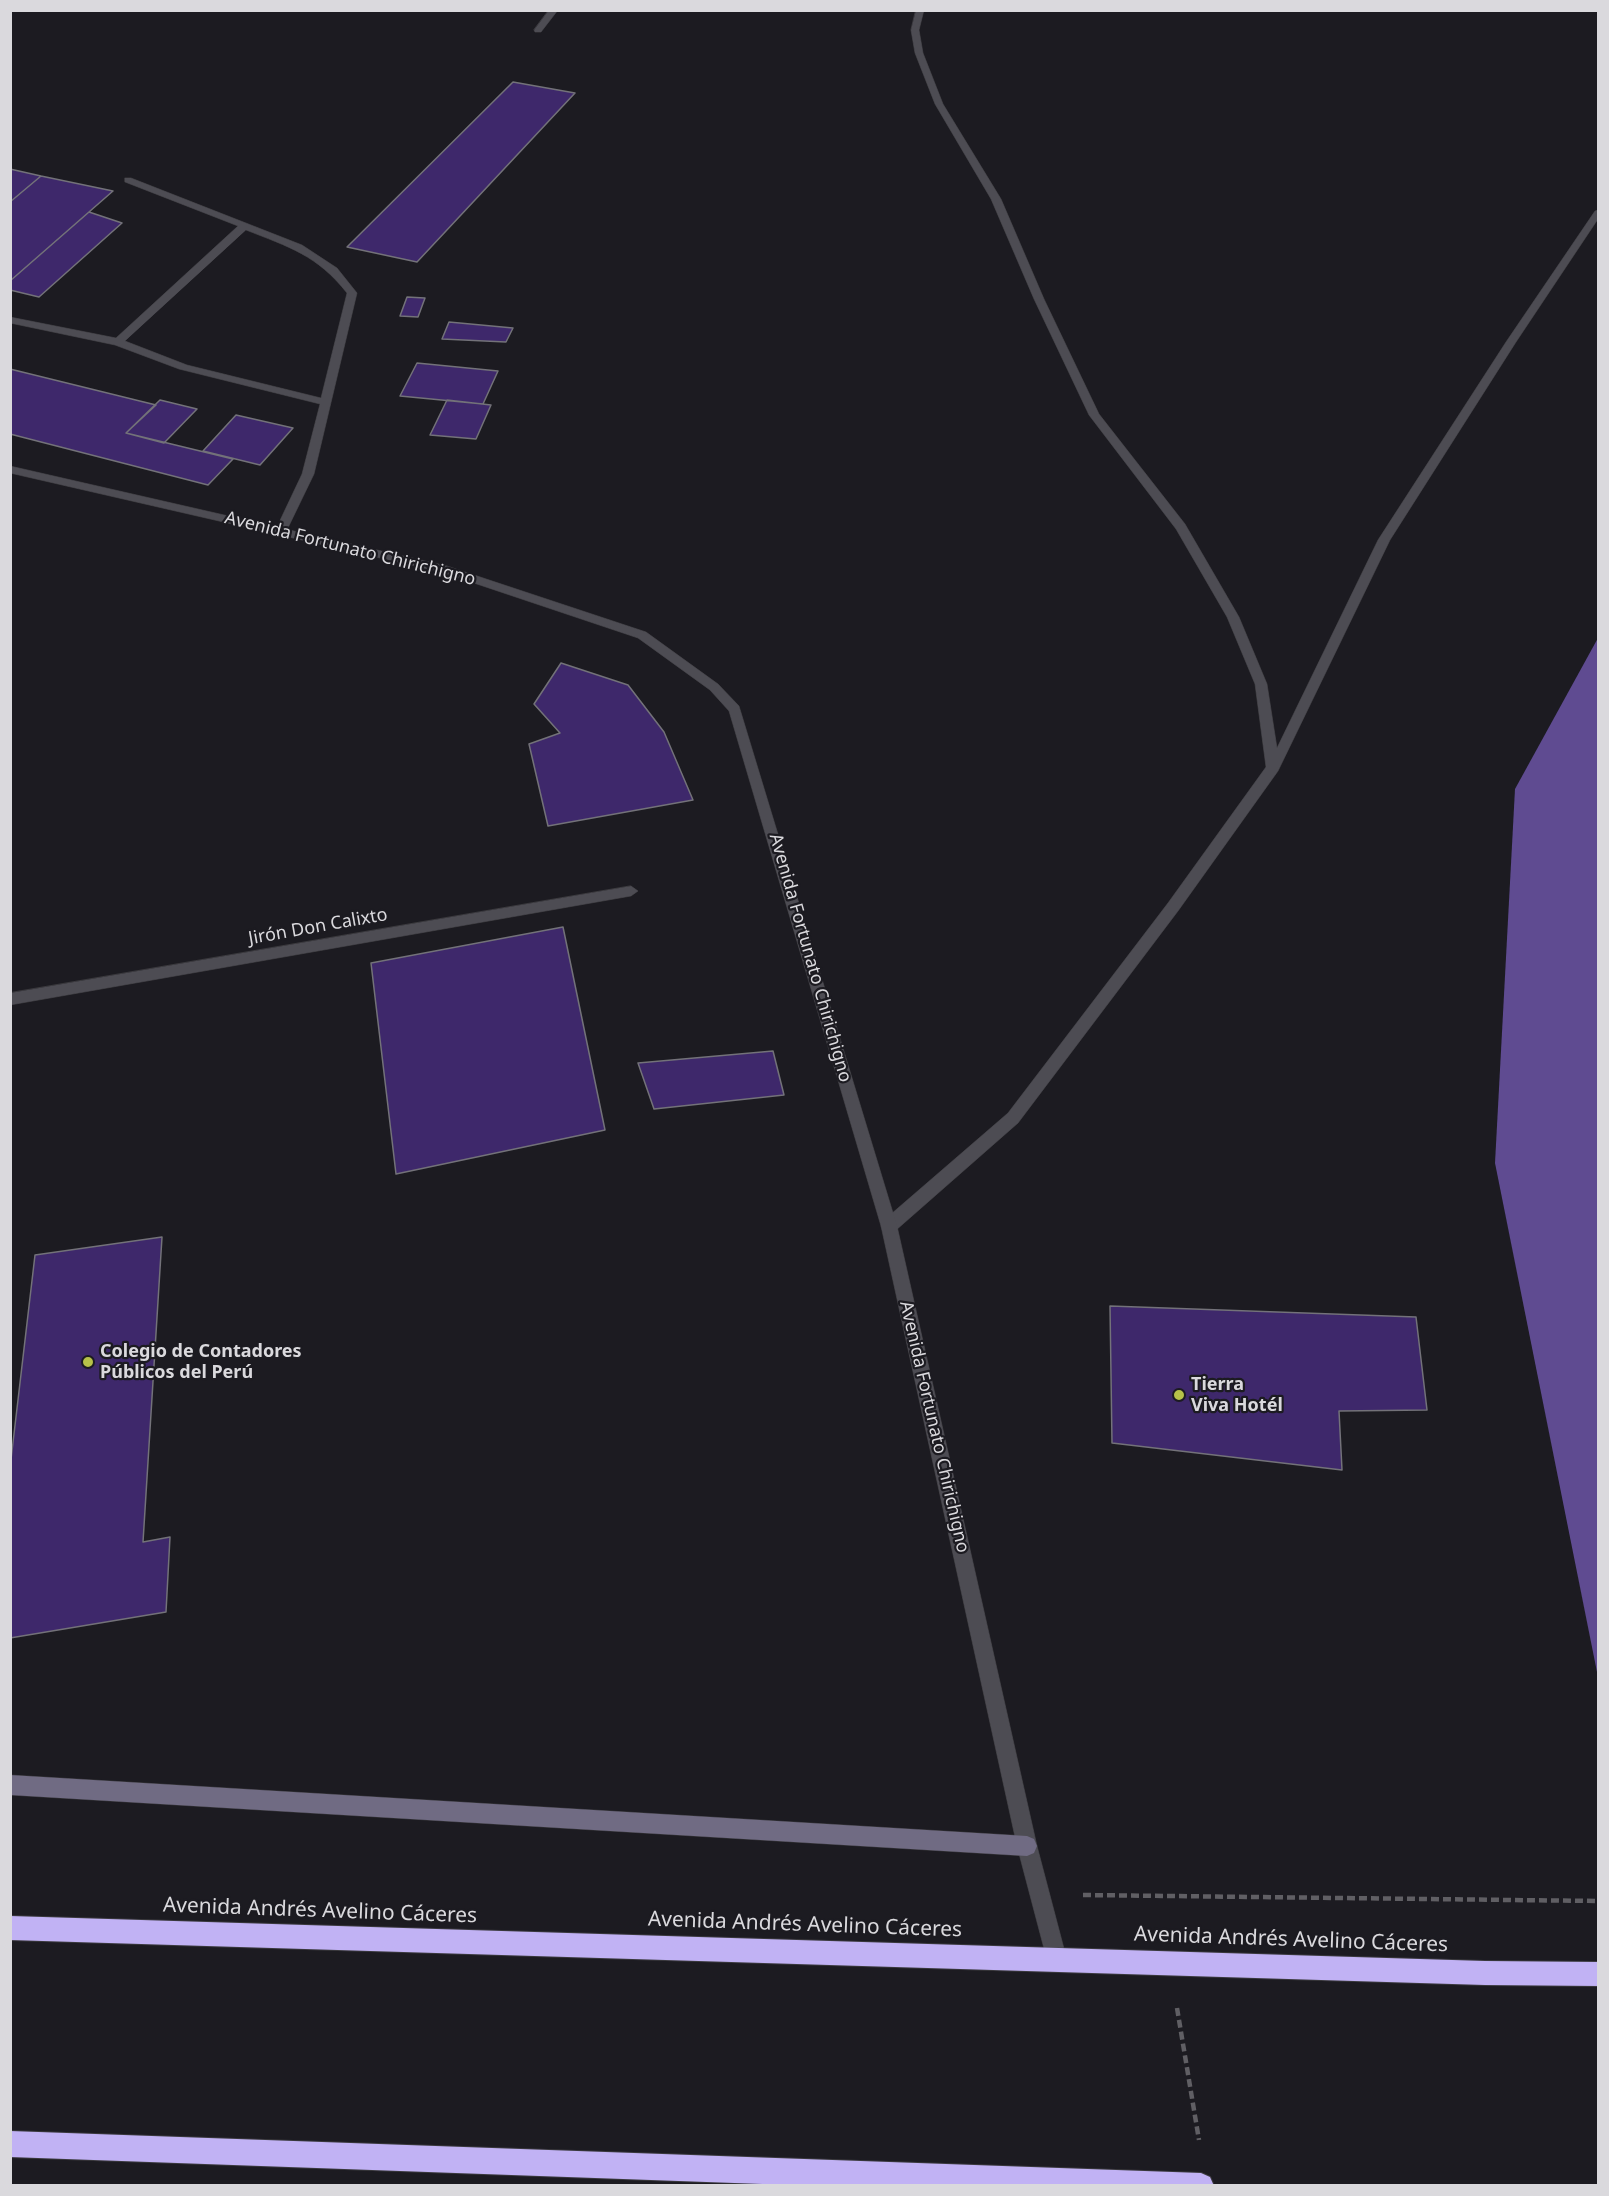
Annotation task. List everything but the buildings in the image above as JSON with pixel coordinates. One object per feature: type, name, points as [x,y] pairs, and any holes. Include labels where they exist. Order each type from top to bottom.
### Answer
[{"type":"highway","name":"Avenida Andrés Avelino Cáceres","points":[[10,1929],[1485,1973],[1599,1974]]},
{"type":"highway","points":[[10,2144],[1201,2186]]},
{"type":"street","points":[[538,30],[554,10]]},
{"type":"street","points":[[920,10],[915,30],[919,54],[939,104],[996,199],[1039,299],[1094,415],[1181,527],[1233,617],[1261,684],[1273,768]]},
{"type":"street","points":[[128,180],[299,247],[334,270],[351,293],[308,474],[281,531]]},
{"type":"street","points":[[889,1226],[1012,1118],[1173,907],[1273,768],[1384,540],[1511,342],[1599,213]]},
{"type":"street","points":[[118,342],[244,226]]},
{"type":"street","points":[[10,320],[118,342],[183,367],[326,402]]},
{"type":"street","name":"Avenida Fortunato Chirichigno","points":[[10,469],[442,569],[642,635],[714,687],[735,709],[889,1226],[1027,1846],[1057,1960]]},
{"type":"street","name":"Jirón Don Calixto","points":[[10,999],[631,891]]},
{"type":"street","points":[[10,1785],[1027,1846]]},
{"type":"path","points":[[1038,1894],[1599,1901]]},
{"type":"path","points":[[1169,1963],[1200,2150]]},
{"type":"shaded area","points":[[1598,638],[1598,1677],[1495,1163],[1515,789]]},
{"type":"place","name":"Colegio de Contadores Públicos del Perú","points":[[88,1362]]},
{"type":"place","name":"Tierra Viva Hotél","points":[[1179,1395]]}]
